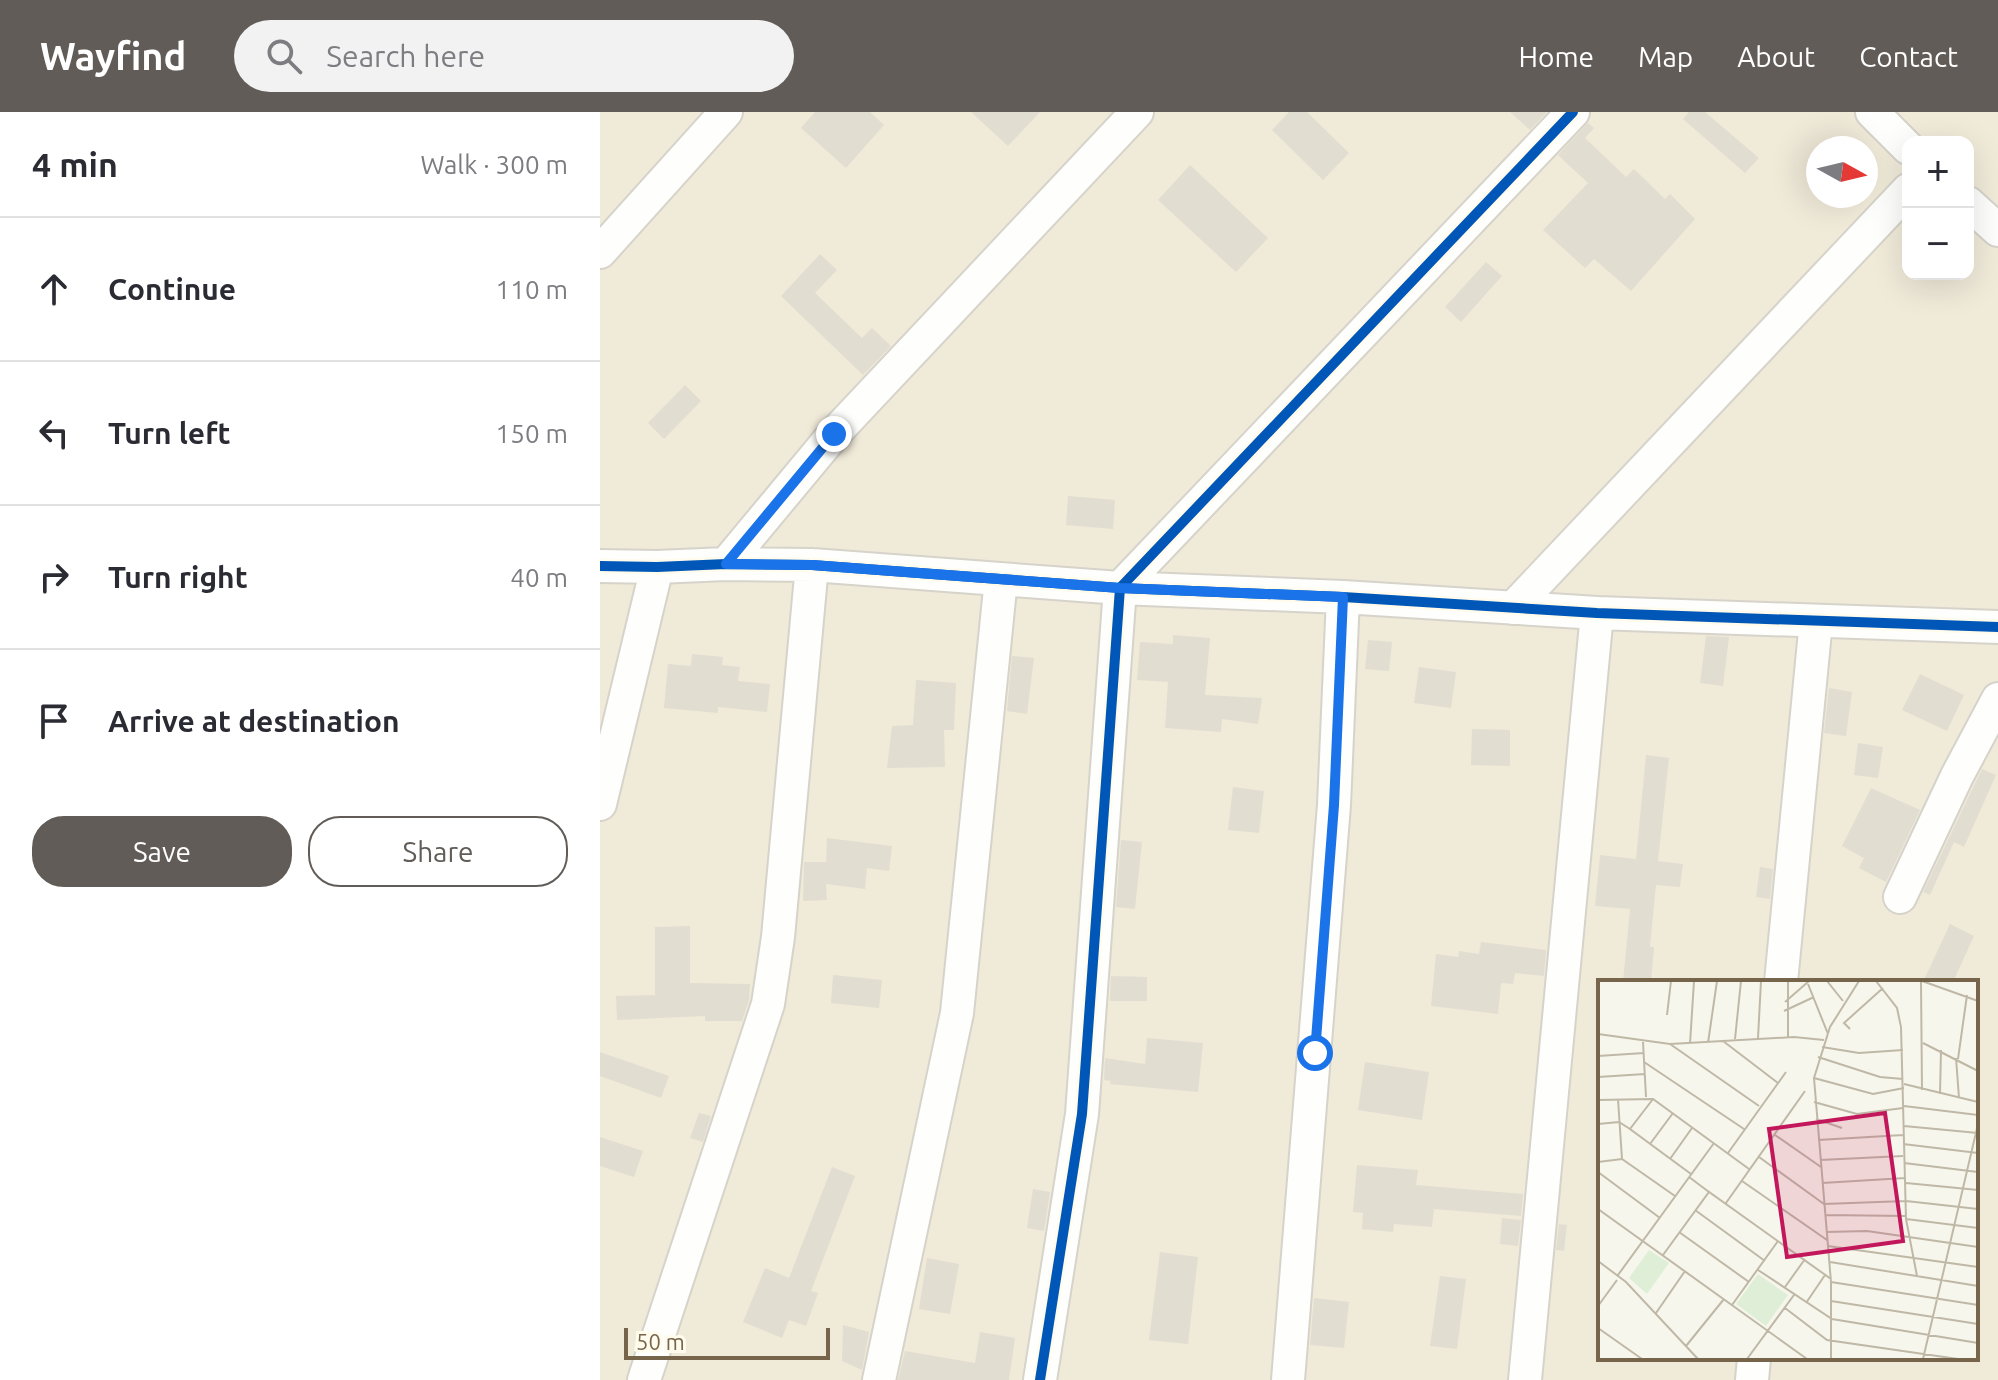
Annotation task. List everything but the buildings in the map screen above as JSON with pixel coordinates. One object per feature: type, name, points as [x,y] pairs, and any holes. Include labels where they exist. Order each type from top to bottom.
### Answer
[{"type":"street","points":[[600,252],[726,112]]},
{"type":"street","points":[[726,564],[834,434],[1137,112]]},
{"type":"street","points":[[1040,1380],[1082,1114],[1120,588],[1573,112]]},
{"type":"street","points":[[1872,112],[1902,142]]},
{"type":"street","points":[[1513,608],[1902,196]]},
{"type":"street","points":[[1974,208],[1998,230]]},
{"type":"street","points":[[644,1380],[768,1004],[778,937],[812,565]]},
{"type":"street","points":[[600,566],[812,565],[1120,588],[1343,597],[1597,613],[1998,627]]},
{"type":"street","points":[[600,804],[657,567]]},
{"type":"street","points":[[879,1380],[957,1013],[1001,579]]},
{"type":"street","points":[[1288,1380],[1333,821],[1343,597]]},
{"type":"street","points":[[1525,1380],[1597,613]]},
{"type":"street","points":[[1781,980],[1816,621]]},
{"type":"street","points":[[1900,897],[1957,776],[1998,699]]},
{"type":"street","points":[[1752,1380],[1754,1360]]},
{"type":"shaded area","points":[[600,112],[1998,112],[1998,1380],[600,1380]]},
{"type":"cycle path","points":[[1040,1380],[1082,1114],[1120,588],[1573,112]]},
{"type":"cycle path","points":[[600,566],[812,565],[1120,588],[1343,597],[1597,613],[1998,627]]},
{"type":"route","points":[[834,434],[726,564],[812,565],[1120,588],[1343,597],[1334,805],[1315,1053]]}]
